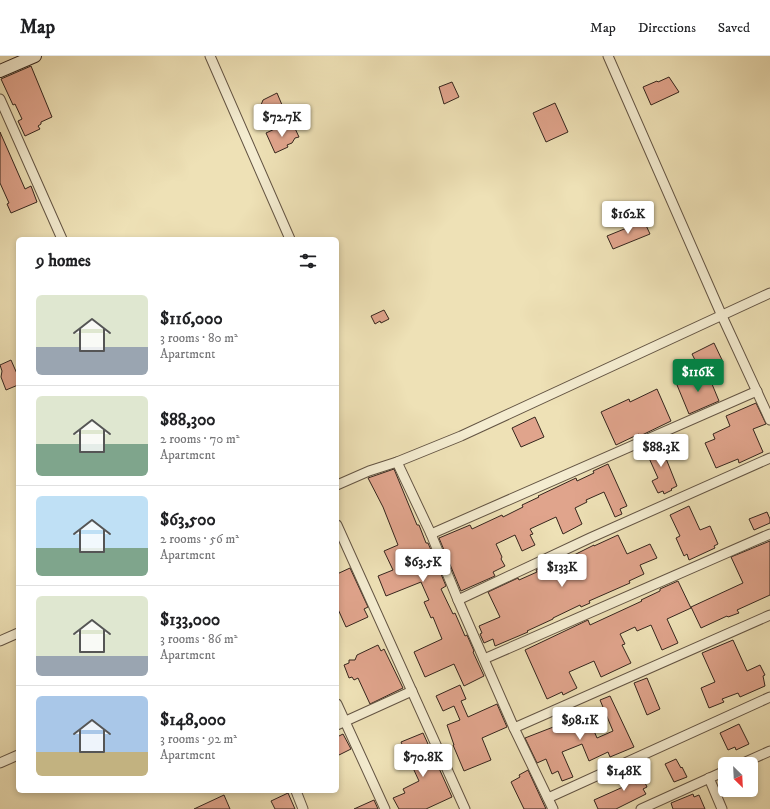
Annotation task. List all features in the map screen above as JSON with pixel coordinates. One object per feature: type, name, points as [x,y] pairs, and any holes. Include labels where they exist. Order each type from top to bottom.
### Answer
[{"type":"main road","points":[[0,71],[35,56]]},
{"type":"street","points":[[210,56],[289,237]]},
{"type":"street","points":[[608,56],[722,316],[770,420]]},
{"type":"street","points":[[0,99],[61,237]]},
{"type":"street","points":[[339,484],[369,471],[397,462],[461,436],[770,293]]},
{"type":"street","points":[[431,534],[757,390]]},
{"type":"street","points":[[458,600],[590,538],[770,458]]},
{"type":"street","points":[[397,462],[431,534],[514,728],[553,809]]},
{"type":"street","points":[[339,529],[465,809]]},
{"type":"street","points":[[484,659],[770,534]]},
{"type":"street","points":[[514,728],[770,615]]},
{"type":"street","points":[[0,641],[16,634]]},
{"type":"street","points":[[385,809],[341,723],[412,691]]},
{"type":"street","points":[[548,798],[770,697]]},
{"type":"street","points":[[757,757],[770,751]]},
{"type":"street","points":[[0,763],[16,756]]},
{"type":"street","points":[[641,809],[718,774]]},
{"type":"street","points":[[709,778],[722,809]]},
{"type":"street","points":[[297,793],[303,809]]},
{"type":"building","points":[[31,66],[52,117],[41,122],[38,126],[40,129],[25,136],[18,121],[22,119],[15,104],[13,105],[1,79]]},
{"type":"building","points":[[669,77],[679,92],[651,105],[643,87]]},
{"type":"building","points":[[452,82],[459,97],[444,104],[439,87]]},
{"type":"building","points":[[277,93],[285,112],[269,120],[267,115],[262,117],[257,106],[261,105],[263,100]]},
{"type":"building","points":[[555,103],[568,132],[546,142],[533,113]]},
{"type":"building","points":[[293,124],[299,137],[295,138],[292,143],[287,145],[288,147],[275,153],[266,133],[279,127],[281,130]]},
{"type":"building","points":[[0,132],[25,189],[31,186],[37,202],[11,213],[7,204],[9,203],[0,183]]},
{"type":"building","points":[[644,221],[650,234],[613,249],[607,236]]},
{"type":"building","points":[[384,310],[389,319],[375,324],[371,316]]},
{"type":"building","points":[[714,343],[723,362],[701,372],[692,354]]},
{"type":"building","points":[[11,360],[16,371],[16,386],[6,390],[1,377],[2,371],[0,365]]},
{"type":"building","points":[[707,372],[719,401],[689,414],[677,385]]},
{"type":"building","points":[[657,389],[671,421],[640,436],[639,434],[616,445],[601,412],[629,399],[630,402]]},
{"type":"building","points":[[756,403],[766,424],[753,429],[763,452],[739,463],[738,459],[716,468],[705,443],[715,439],[713,434],[730,426],[726,416]]},
{"type":"building","points":[[535,417],[544,437],[521,447],[512,428]]},
{"type":"building","points":[[659,441],[677,486],[664,494],[663,491],[658,493],[652,481],[658,478],[644,447]]},
{"type":"building","points":[[608,464],[627,506],[620,509],[622,514],[615,517],[604,492],[586,500],[587,502],[575,508],[582,524],[563,534],[556,517],[530,529],[533,534],[530,535],[535,545],[522,551],[515,535],[496,544],[505,566],[493,572],[495,576],[461,591],[439,538],[470,525],[472,529],[502,515],[503,517],[523,507],[522,505],[539,497],[538,496],[576,478],[577,481]]},
{"type":"building","points":[[394,469],[417,525],[419,525],[426,543],[428,543],[446,586],[441,589],[453,614],[455,613],[465,636],[467,635],[484,676],[464,686],[454,664],[425,677],[414,652],[442,639],[433,617],[431,618],[424,602],[429,600],[421,582],[386,596],[378,576],[393,570],[384,551],[398,545],[383,507],[368,478]]},
{"type":"building","points":[[689,506],[700,530],[710,526],[718,544],[714,546],[715,548],[689,560],[687,554],[684,556],[676,538],[680,536],[670,515]]},
{"type":"building","points":[[767,512],[770,523],[754,530],[749,519]]},
{"type":"building","points":[[618,535],[627,554],[650,544],[657,558],[640,565],[644,574],[629,581],[630,583],[589,601],[590,603],[581,607],[580,605],[527,631],[528,632],[495,646],[493,639],[484,643],[480,634],[482,633],[479,626],[500,617],[488,592],[518,578],[519,580],[537,572],[536,570],[557,560],[558,563]]},
{"type":"building","points":[[770,541],[770,595],[737,610],[739,613],[728,617],[727,616],[701,628],[691,607],[743,583],[731,557]]},
{"type":"building","points":[[350,568],[368,607],[364,609],[368,617],[346,627],[339,611],[339,573]]},
{"type":"building","points":[[678,581],[691,608],[667,619],[678,643],[662,650],[651,625],[637,631],[635,627],[620,634],[625,644],[622,645],[631,663],[601,677],[594,661],[569,672],[577,688],[563,695],[562,692],[547,699],[525,650],[588,620],[590,625],[642,601],[641,600],[660,591],[660,589]]},
{"type":"building","points":[[733,640],[747,671],[760,665],[765,675],[763,676],[765,686],[740,697],[738,693],[722,699],[724,702],[709,708],[701,688],[715,682],[702,653]]},
{"type":"building","points":[[378,645],[381,651],[384,649],[403,688],[370,704],[358,678],[354,680],[352,677],[349,678],[344,665],[349,663],[349,660],[355,660],[357,655]]},
{"type":"building","points":[[647,678],[660,709],[647,715],[634,683]]},
{"type":"building","points":[[460,685],[466,699],[461,701],[468,717],[497,704],[507,727],[482,738],[491,760],[464,771],[453,745],[447,725],[460,720],[454,706],[443,711],[436,696]]},
{"type":"building","points":[[610,696],[634,747],[610,757],[608,752],[589,761],[582,744],[562,752],[573,777],[562,781],[558,771],[552,774],[546,759],[537,763],[525,738],[561,724],[563,728],[588,717],[597,738],[613,731],[600,700]]},
{"type":"building","points":[[739,724],[749,744],[736,750],[735,747],[728,750],[720,733]]},
{"type":"building","points":[[423,733],[452,797],[426,809],[399,809],[393,798],[405,793],[403,789],[419,781],[401,742]]},
{"type":"building","points":[[343,734],[351,749],[339,755],[339,736]]},
{"type":"building","points":[[676,759],[687,777],[674,782],[665,764]]},
{"type":"building","points":[[528,770],[546,809],[524,809],[511,782]]},
{"type":"building","points":[[634,770],[636,774],[640,772],[647,787],[643,789],[646,794],[616,809],[598,809],[594,800],[623,787],[617,774],[623,771],[625,775]]},
{"type":"building","points":[[288,793],[295,809],[275,809],[271,801]]},
{"type":"building","points":[[693,794],[694,797],[699,795],[705,809],[673,809],[671,803]]},
{"type":"building","points":[[224,795],[230,809],[194,809]]},
{"type":"building","points":[[374,800],[378,809],[354,809]]}]
